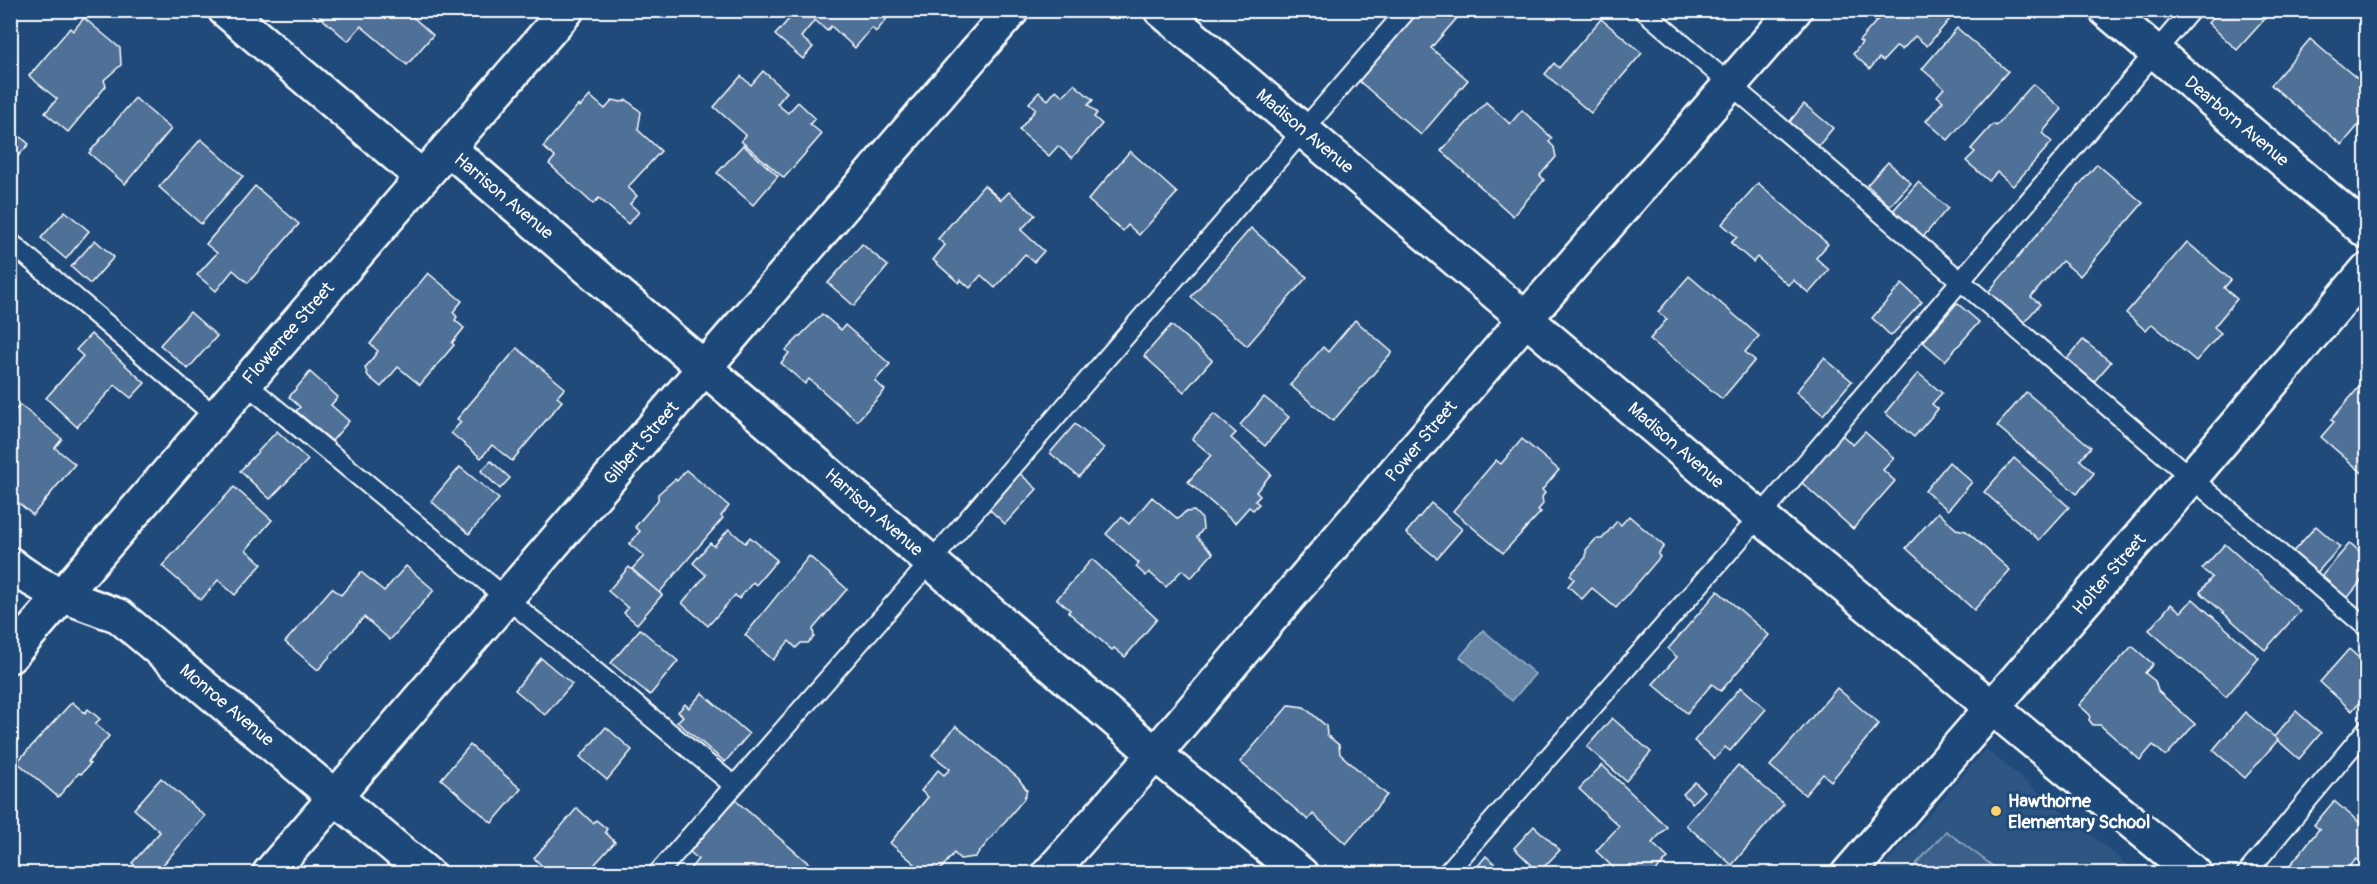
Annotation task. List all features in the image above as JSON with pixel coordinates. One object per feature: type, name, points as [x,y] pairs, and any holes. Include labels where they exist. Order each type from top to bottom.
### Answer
[{"type":"street","points":[[225,10],[422,177]]},
{"type":"street","name":"Flowerree Street","points":[[10,656],[567,10]]},
{"type":"street","name":"Gilbert Street","points":[[269,873],[1012,10]]},
{"type":"street","name":"Madison Avenue","points":[[1161,10],[1527,317],[1760,517],[2195,873]]},
{"type":"street","name":"Power Street","points":[[1049,873],[1155,754],[1527,317],[1795,10]]},
{"type":"street","name":"Dearborn Avenue","points":[[2106,10],[2367,231]]},
{"type":"street","name":"Harrison Avenue","points":[[448,148],[1155,754],[1301,873]]},
{"type":"street","name":"Holter Street","points":[[1848,873],[1992,709],[2367,271]]},
{"type":"street","name":"Monroe Avenue","points":[[10,564],[25,576],[63,596],[119,616],[427,873]]},
{"type":"lane","points":[[657,873],[732,784],[931,561],[1407,10]]},
{"type":"lane","points":[[1643,10],[2367,627]]},
{"type":"lane","points":[[1446,873],[1760,517],[2191,10]]},
{"type":"lane","points":[[10,242],[216,417]]},
{"type":"lane","points":[[245,384],[732,784]]},
{"type":"lane","points":[[2246,873],[2367,730]]},
{"type":"shaded area","points":[[1483,630],[1535,674],[1512,701],[1460,657]]},
{"type":"shaded area","name":"Hawthorne Elementary School","points":[[1986,749],[2137,873],[1877,874]]},
{"type":"shaded area","points":[[1946,831],[2002,873],[1908,873]]},
{"type":"building","points":[[307,10],[405,10],[433,35],[407,65],[361,26],[348,41],[320,17],[318,19]]},
{"type":"building","points":[[797,10],[894,10],[876,32],[872,28],[855,48],[831,26],[827,31],[815,20],[801,37],[813,47],[803,59],[775,35]]},
{"type":"building","points":[[1419,10],[1448,10],[1457,18],[1431,48],[1468,80],[1421,135],[1359,81]]},
{"type":"building","points":[[1886,10],[1954,10],[1956,12],[1927,46],[1915,36],[1902,50],[1897,46],[1883,61],[1879,58],[1870,69],[1853,54],[1862,43],[1859,41]]},
{"type":"building","points":[[2219,10],[2273,10],[2237,50],[2208,23]]},
{"type":"building","points":[[84,18],[120,48],[121,65],[104,80],[106,86],[68,132],[45,113],[57,99],[29,76],[70,28],[73,31]]},
{"type":"building","points":[[1601,19],[1642,53],[1591,113],[1545,74],[1554,63],[1559,68]]},
{"type":"building","points":[[1957,28],[2008,71],[1948,140],[1926,121],[1943,101],[1937,96],[1944,88],[1922,69]]},
{"type":"building","points":[[2310,39],[2366,86],[2366,116],[2342,145],[2271,85]]},
{"type":"building","points":[[763,71],[787,92],[777,104],[788,113],[798,102],[815,118],[810,124],[822,134],[784,178],[741,141],[746,135],[714,107],[741,76],[751,85]]},
{"type":"building","points":[[1074,84],[1093,100],[1088,105],[1097,113],[1094,117],[1102,124],[1072,158],[1058,146],[1049,156],[1019,130],[1036,109],[1029,103],[1039,92],[1048,100],[1056,90],[1063,96]]},
{"type":"building","points":[[2033,84],[2062,109],[2042,133],[2052,142],[2013,186],[1997,172],[1989,181],[1966,161],[1975,152],[1971,149],[1993,124],[1996,126]]},
{"type":"building","points":[[590,96],[605,109],[613,100],[621,102],[627,100],[641,112],[638,130],[661,151],[628,187],[637,196],[630,204],[639,212],[628,224],[599,198],[593,204],[549,164],[555,157],[543,147],[578,105],[580,107]]},
{"type":"building","points":[[135,98],[171,129],[125,184],[89,153]]},
{"type":"building","points":[[1486,102],[1510,124],[1522,110],[1552,138],[1549,142],[1554,147],[1556,157],[1540,175],[1544,180],[1513,216],[1441,151]]},
{"type":"building","points":[[1804,104],[1833,128],[1816,149],[1787,125]]},
{"type":"building","points":[[10,128],[29,144],[10,165]]},
{"type":"building","points":[[201,139],[243,176],[201,224],[159,187]]},
{"type":"building","points":[[743,145],[778,176],[753,205],[717,173]]},
{"type":"building","points":[[1130,151],[1177,193],[1139,235],[1128,225],[1123,231],[1088,200]]},
{"type":"building","points":[[1888,162],[1911,183],[1890,206],[1867,185]]},
{"type":"building","points":[[2097,164],[2143,203],[2080,276],[2062,261],[2031,297],[2040,304],[2021,326],[1985,296]]},
{"type":"building","points":[[1918,182],[1948,208],[1922,238],[1892,212]]},
{"type":"building","points":[[1758,183],[1828,244],[1816,258],[1829,270],[1809,293],[1793,280],[1788,285],[1757,257],[1753,262],[1731,243],[1737,237],[1722,224]]},
{"type":"building","points":[[984,185],[1001,200],[1009,192],[1035,215],[1021,230],[1044,251],[1034,262],[1025,254],[995,288],[981,275],[970,288],[961,280],[959,283],[933,260],[945,245],[938,239]]},
{"type":"building","points":[[255,186],[299,224],[248,283],[233,270],[216,291],[197,275],[217,253],[206,244]]},
{"type":"building","points":[[65,211],[89,231],[66,259],[41,238]]},
{"type":"building","points":[[1251,228],[1307,277],[1247,346],[1191,297]]},
{"type":"building","points":[[95,240],[114,257],[90,284],[71,267]]},
{"type":"building","points":[[2187,242],[2231,280],[2224,288],[2237,299],[2214,327],[2221,333],[2196,361],[2152,324],[2146,331],[2126,313]]},
{"type":"building","points":[[862,244],[888,266],[854,306],[828,283]]},
{"type":"building","points":[[428,273],[462,301],[453,312],[457,317],[455,320],[464,328],[452,343],[454,345],[420,385],[398,367],[381,387],[368,376],[365,368],[378,351],[370,344]]},
{"type":"building","points":[[1689,276],[1759,336],[1745,352],[1755,360],[1722,399],[1650,339],[1667,319],[1658,312]]},
{"type":"building","points":[[1902,284],[1922,302],[1891,336],[1872,318]]},
{"type":"building","points":[[1957,303],[1979,322],[1945,361],[1923,342]]},
{"type":"building","points":[[190,312],[217,336],[188,369],[160,345]]},
{"type":"building","points":[[822,314],[841,330],[845,325],[890,364],[875,381],[885,390],[857,421],[809,379],[805,384],[781,363],[789,353],[786,350]]},
{"type":"building","points":[[1355,320],[1392,352],[1333,421],[1290,385],[1323,347],[1328,352]]},
{"type":"building","points":[[1171,325],[1212,360],[1184,392],[1144,356]]},
{"type":"building","points":[[91,334],[145,383],[131,398],[115,385],[77,427],[46,398],[83,356],[76,350]]},
{"type":"building","points":[[2083,340],[2111,362],[2092,384],[2065,361]]},
{"type":"building","points":[[517,348],[565,388],[557,397],[562,401],[512,461],[492,445],[481,458],[451,433],[461,422],[457,419]]},
{"type":"building","points":[[1824,358],[1852,381],[1823,415],[1796,392]]},
{"type":"building","points":[[310,372],[338,397],[331,405],[349,421],[332,441],[296,411],[300,407],[289,397]]},
{"type":"building","points":[[1918,373],[1942,393],[1932,404],[1938,409],[1914,437],[1885,413]]},
{"type":"building","points":[[2366,379],[2366,476],[2321,437],[2334,422],[2331,420]]},
{"type":"building","points":[[2026,392],[2091,447],[2080,460],[2094,473],[2077,494],[1997,426]]},
{"type":"building","points":[[1264,397],[1289,417],[1265,446],[1240,425]]},
{"type":"building","points":[[20,405],[62,439],[55,448],[75,464],[33,515],[10,496],[10,416]]},
{"type":"building","points":[[1214,414],[1236,433],[1231,438],[1271,474],[1256,492],[1260,496],[1255,501],[1259,504],[1253,510],[1249,507],[1235,523],[1188,482],[1211,455],[1192,439]]},
{"type":"building","points":[[1075,424],[1104,448],[1079,477],[1050,453]]},
{"type":"building","points":[[277,431],[308,460],[270,499],[240,471]]},
{"type":"building","points":[[1865,432],[1894,458],[1883,470],[1895,481],[1853,529],[1801,482],[1842,435],[1853,445]]},
{"type":"building","points":[[1522,439],[1559,470],[1542,490],[1545,493],[1542,497],[1543,504],[1538,510],[1541,512],[1503,553],[1453,511],[1496,460],[1501,464]]},
{"type":"building","points":[[2014,458],[2069,507],[2039,540],[1984,492]]},
{"type":"building","points":[[491,461],[510,478],[500,489],[481,471]]},
{"type":"building","points":[[1949,462],[1972,482],[1948,510],[1925,491]]},
{"type":"building","points":[[460,467],[499,499],[469,534],[431,501]]},
{"type":"building","points":[[686,470],[729,506],[721,516],[723,518],[659,593],[632,569],[644,556],[629,544],[640,531],[635,527],[658,500],[658,494],[675,479],[677,481]]},
{"type":"building","points":[[1017,471],[1037,489],[1005,524],[986,506]]},
{"type":"building","points":[[234,487],[272,520],[246,550],[262,564],[235,595],[218,580],[201,600],[162,566]]},
{"type":"building","points":[[1152,497],[1178,519],[1185,512],[1194,511],[1202,519],[1203,529],[1197,537],[1213,553],[1191,578],[1182,570],[1166,587],[1149,572],[1146,576],[1136,567],[1139,563],[1106,534],[1121,517],[1129,524]]},
{"type":"building","points":[[1431,503],[1462,529],[1437,558],[1406,533]]},
{"type":"building","points":[[1938,512],[1956,529],[1966,531],[2010,570],[1974,610],[1906,548]]},
{"type":"building","points":[[1629,516],[1664,546],[1658,554],[1660,557],[1616,608],[1592,588],[1582,599],[1568,586],[1574,579],[1570,575],[1586,557],[1586,550],[1596,539],[1602,539],[1617,521],[1621,525]]},
{"type":"building","points":[[2316,526],[2340,547],[2314,576],[2290,555]]},
{"type":"building","points":[[729,529],[745,543],[750,537],[777,560],[756,585],[753,582],[739,599],[735,595],[708,626],[682,603],[706,575],[693,563],[710,543],[714,546]]},
{"type":"building","points":[[2350,543],[2366,557],[2366,575],[2346,600],[2320,578]]},
{"type":"building","points":[[2225,544],[2300,611],[2265,650],[2200,592],[2212,577],[2202,569]]},
{"type":"building","points":[[809,556],[847,589],[813,629],[814,637],[808,643],[801,643],[796,648],[789,641],[773,660],[745,635]]},
{"type":"building","points":[[1092,559],[1157,619],[1125,657],[1114,648],[1112,650],[1068,612],[1070,610],[1057,599]]},
{"type":"building","points":[[406,566],[434,590],[390,640],[364,617],[318,670],[285,642],[332,588],[341,595],[361,572],[384,591]]},
{"type":"building","points":[[629,567],[662,595],[637,624],[624,613],[628,608],[608,591]]},
{"type":"building","points":[[1718,591],[1769,635],[1721,691],[1712,684],[1687,713],[1653,684],[1677,657],[1668,649]]},
{"type":"building","points":[[2193,599],[2259,658],[2226,697],[2149,630],[2171,604],[2181,612]]},
{"type":"building","points":[[640,629],[678,661],[650,695],[611,663]]},
{"type":"building","points":[[2132,646],[2153,664],[2145,673],[2155,681],[2158,691],[2195,724],[2166,756],[2153,745],[2140,760],[2100,725],[2093,725],[2089,720],[2090,715],[2079,705]]},
{"type":"building","points":[[2349,649],[2366,664],[2366,694],[2352,711],[2320,682]]},
{"type":"building","points":[[541,658],[572,684],[545,715],[515,690]]},
{"type":"building","points":[[1741,687],[1766,709],[1730,751],[1725,747],[1715,759],[1694,741]]},
{"type":"building","points":[[1837,688],[1879,724],[1831,781],[1823,774],[1805,795],[1770,766]]},
{"type":"building","points":[[702,693],[749,734],[725,762],[677,722],[683,716],[678,712],[685,704],[689,708]]},
{"type":"building","points":[[72,702],[85,713],[88,709],[100,719],[95,724],[109,736],[88,762],[90,764],[58,797],[17,762]]},
{"type":"building","points":[[1289,705],[1304,707],[1326,726],[1327,735],[1339,745],[1340,754],[1387,795],[1346,844],[1313,814],[1308,820],[1240,762]]},
{"type":"building","points":[[2296,711],[2321,733],[2299,759],[2274,737]]},
{"type":"building","points":[[2245,712],[2278,740],[2245,778],[2213,750]]},
{"type":"building","points":[[1612,718],[1651,752],[1626,781],[1587,747]]},
{"type":"building","points":[[956,726],[1018,778],[1027,790],[1024,799],[975,857],[960,859],[954,853],[937,874],[927,874],[890,843],[928,797],[921,791],[938,770],[944,775],[950,769],[932,755]]},
{"type":"building","points":[[606,727],[632,750],[607,780],[580,757]]},
{"type":"building","points":[[470,745],[521,789],[492,823],[441,779]]},
{"type":"building","points":[[1602,765],[1667,827],[1652,843],[1668,858],[1653,874],[1620,874],[1596,851],[1619,826],[1579,789]]},
{"type":"building","points":[[1738,765],[1784,804],[1732,865],[1686,825]]},
{"type":"building","points":[[161,778],[205,816],[155,874],[144,874],[132,863],[160,832],[134,809]]},
{"type":"building","points":[[1695,782],[1704,791],[1692,803],[1683,794]]},
{"type":"building","points":[[735,800],[821,874],[686,874],[698,859],[690,852]]},
{"type":"building","points":[[2334,801],[2366,828],[2366,853],[2359,862],[2356,859],[2344,874],[2283,874],[2319,829],[2314,825]]},
{"type":"building","points":[[577,808],[593,823],[596,820],[607,829],[605,832],[615,842],[586,874],[541,874],[539,872],[543,867],[534,858]]},
{"type":"building","points":[[1534,826],[1560,850],[1539,872],[1514,848]]},
{"type":"building","points":[[1486,856],[1506,874],[1471,874]]},
{"type":"place","name":"Hawthorne Elementary School","points":[[1996,811]]}]
